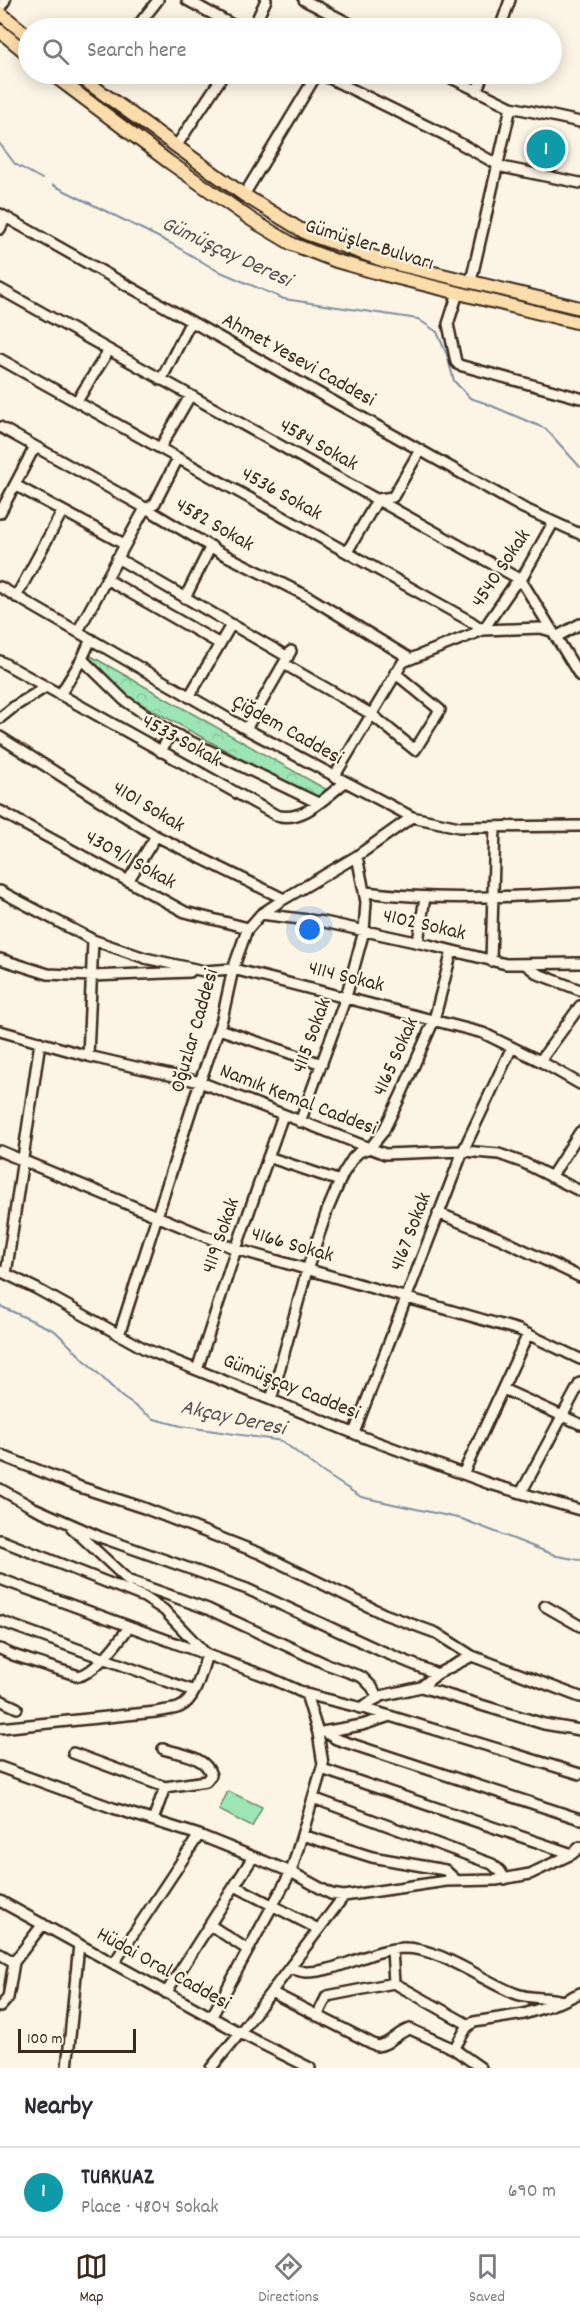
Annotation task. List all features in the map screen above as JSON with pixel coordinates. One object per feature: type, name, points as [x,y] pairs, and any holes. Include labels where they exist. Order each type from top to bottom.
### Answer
[{"type":"main road","points":[[0,14],[18,28]]},
{"type":"main road","points":[[0,31],[18,46]]},
{"type":"main road","name":"Gümüşler Bulvarı","points":[[65,84],[167,160],[252,220],[292,244],[336,261],[382,274],[580,323]]},
{"type":"main road","name":"Gümüşler Bulvarı","points":[[92,85],[244,195],[306,233],[388,262],[580,308]]},
{"type":"main road","points":[[167,160],[163,152],[165,148],[177,145]]},
{"type":"street","points":[[0,8],[4,0]]},
{"type":"street","points":[[144,18],[158,0]]},
{"type":"street","points":[[187,0],[219,18]]},
{"type":"street","points":[[258,18],[266,0]]},
{"type":"street","points":[[304,0],[334,18]]},
{"type":"street","points":[[504,18],[510,0]]},
{"type":"street","points":[[177,145],[217,84]]},
{"type":"street","points":[[244,195],[311,84]]},
{"type":"street","points":[[341,84],[445,135],[497,165],[580,183]]},
{"type":"street","points":[[462,84],[511,107],[580,122]]},
{"type":"street","points":[[477,92],[480,84]]},
{"type":"street","points":[[471,281],[511,107]]},
{"type":"street","points":[[0,229],[3,216]]},
{"type":"street","name":"Ahmet Yesevi Caddesi","points":[[3,216],[553,524],[580,534]]},
{"type":"street","name":"4584 Sokak","points":[[0,289],[521,580]]},
{"type":"street","points":[[458,293],[448,324],[456,362],[459,365],[580,399]]},
{"type":"street","points":[[161,380],[191,321]]},
{"type":"street","points":[[77,401],[109,350]]},
{"type":"street","name":"4536 Sokak","points":[[0,359],[483,630]]},
{"type":"street","points":[[160,448],[190,396]]},
{"type":"street","name":"4582 Sokak","points":[[0,427],[211,546],[309,597],[409,658]]},
{"type":"street","points":[[1,510],[32,452],[38,448]]},
{"type":"street","points":[[347,552],[378,499],[393,497],[420,450]]},
{"type":"street","points":[[78,631],[124,544],[143,512],[155,503],[178,458]]},
{"type":"street","points":[[15,485],[124,544]]},
{"type":"street","points":[[16,597],[62,512]]},
{"type":"street","name":"4540 Sokak","points":[[334,777],[403,662],[483,630],[514,585],[521,580],[553,524]]},
{"type":"street","points":[[185,598],[211,546]]},
{"type":"street","points":[[117,558],[288,657],[371,714],[415,750],[440,710],[395,673]]},
{"type":"street","points":[[106,579],[220,644]]},
{"type":"street","points":[[521,580],[580,676]]},
{"type":"street","name":"Çiğdem Caddesi","points":[[0,587],[246,729],[344,783],[412,817],[451,826],[580,826]]},
{"type":"street","points":[[483,630],[541,627],[554,634],[580,624]]},
{"type":"street","points":[[189,697],[231,625]]},
{"type":"street","points":[[60,695],[82,659],[91,639]]},
{"type":"street","points":[[246,729],[288,657]]},
{"type":"street","points":[[82,659],[124,700],[171,732],[318,803]]},
{"type":"street","name":"4533 Sokak","points":[[0,661],[284,818],[299,815],[344,783]]},
{"type":"street","points":[[0,718],[46,687]]},
{"type":"street","points":[[161,752],[171,732]]},
{"type":"street","name":"4101 Sokak","points":[[0,737],[156,836],[284,899]]},
{"type":"street","name":"4309/1 Sokak","points":[[0,811],[185,912],[248,928]]},
{"type":"street","name":"Oğuzlar Caddesi","points":[[119,1335],[219,1029],[233,969],[248,928],[261,914],[357,856],[412,817]]},
{"type":"street","points":[[491,961],[495,827]]},
{"type":"street","points":[[128,881],[156,836]]},
{"type":"street","name":"4115 Sokak","points":[[300,1122],[346,997],[364,931],[366,902],[357,856]]},
{"type":"street","points":[[0,891],[93,940],[145,958],[204,971]]},
{"type":"street","points":[[365,892],[402,897],[494,898],[580,893]]},
{"type":"street","points":[[418,942],[425,897]]},
{"type":"street","name":"4102 Sokak","points":[[261,914],[324,922],[506,964],[580,963]]},
{"type":"street","points":[[88,1056],[93,940]]},
{"type":"street","name":"4165 Sokak","points":[[270,1400],[307,1270],[327,1211],[353,1158],[359,1152],[370,1148],[383,1132],[401,1095],[434,1020],[452,951]]},
{"type":"street","points":[[0,959],[48,974],[92,976],[204,971]]},
{"type":"street","points":[[526,965],[538,974],[580,990]]},
{"type":"street","name":"4114 Sokak","points":[[204,971],[233,969],[483,1033],[580,1084]]},
{"type":"street","points":[[540,1061],[580,1006]]},
{"type":"street","points":[[571,1020],[580,1025]]},
{"type":"street","points":[[219,1029],[321,1064]]},
{"type":"street","name":"Namık Kemal Caddesi","points":[[0,1031],[88,1056],[200,1082],[385,1154],[486,1152],[510,1157],[580,1191]]},
{"type":"street","points":[[3,1273],[40,1042]]},
{"type":"street","name":"4167 Sokak","points":[[354,1433],[463,1151],[512,1047]]},
{"type":"street","name":"4119 Sokak","points":[[197,1370],[283,1115]]},
{"type":"street","points":[[551,1177],[580,1132]]},
{"type":"street","name":"4166 Sokak","points":[[0,1151],[236,1249],[406,1296],[528,1334],[580,1359]]},
{"type":"street","points":[[268,1157],[340,1181]]},
{"type":"street","points":[[438,1214],[499,1238],[580,1277]]},
{"type":"street","name":"Gümüşçay Caddesi","points":[[3,1273],[37,1289],[146,1349],[270,1400],[463,1474],[580,1510]]},
{"type":"street","points":[[463,1474],[528,1334]]},
{"type":"street","points":[[521,1493],[579,1387]]},
{"type":"street","points":[[503,1389],[580,1424]]},
{"type":"street","points":[[0,1455],[259,1553],[384,1614],[436,1633],[472,1656],[580,1697]]},
{"type":"street","points":[[0,1489],[66,1522],[111,1541],[247,1588],[379,1650],[437,1674]]},
{"type":"street","points":[[66,1522],[144,1597]]},
{"type":"street","points":[[0,1540],[144,1597],[164,1610],[207,1655]]},
{"type":"street","points":[[0,1580],[268,1677],[306,1694],[390,1716],[580,1774]]},
{"type":"street","points":[[127,1580],[208,1610],[326,1664],[362,1677],[372,1687],[378,1698]]},
{"type":"street","points":[[544,1606],[580,1626]]},
{"type":"street","points":[[0,1621],[194,1691]]},
{"type":"street","points":[[0,1649],[79,1676],[92,1670],[114,1649],[129,1627]]},
{"type":"street","points":[[0,1728],[156,1712],[180,1707],[189,1700],[194,1691],[207,1655]]},
{"type":"street","points":[[360,1708],[378,1698],[421,1687],[437,1674],[472,1656]]},
{"type":"street","points":[[421,1687],[544,1724],[580,1730]]},
{"type":"street","points":[[212,2016],[291,1872],[322,1769],[321,1733],[306,1694]]},
{"type":"street","points":[[0,1700],[17,1708]]},
{"type":"street","points":[[321,1733],[362,1725],[390,1716]]},
{"type":"street","points":[[321,1733],[580,1819]]},
{"type":"street","points":[[73,1753],[165,1787],[206,1781],[211,1775],[208,1767],[197,1759],[163,1749]]},
{"type":"street","points":[[0,1767],[199,1834],[291,1872],[331,1894],[344,1896],[391,1887],[456,1880],[505,1879],[530,1875],[572,1854],[580,1847]]},
{"type":"street","points":[[322,1769],[572,1854]]},
{"type":"street","points":[[153,1820],[165,1787]]},
{"type":"street","points":[[313,1798],[492,1864],[500,1870],[505,1879]]},
{"type":"street","points":[[114,1963],[199,1834]]},
{"type":"street","points":[[302,1835],[372,1857],[445,1870],[456,1880]]},
{"type":"street","points":[[166,1993],[253,1857]]},
{"type":"street","points":[[235,1886],[318,1929]]},
{"type":"street","points":[[211,2068],[344,1896]]},
{"type":"street","name":"Hüdai Oral Caddesi","points":[[0,1901],[299,2065],[310,2068]]},
{"type":"street","points":[[0,2007],[8,1998],[14,1962],[44,1924]]},
{"type":"street","points":[[210,1925],[248,1950]]},
{"type":"street","points":[[67,2068],[79,1944]]},
{"type":"street","points":[[289,1968],[304,1972],[324,1969],[405,1948],[428,1952],[516,1994],[536,1998],[553,1997],[563,2001]]},
{"type":"street","points":[[392,1950],[394,1983]]},
{"type":"street","points":[[0,1954],[14,1962]]},
{"type":"street","points":[[317,2016],[327,1996],[394,1983],[469,2025]]},
{"type":"street","points":[[271,1992],[376,2046],[382,2046],[403,2030],[410,2029],[454,2049],[481,2068]]},
{"type":"street","points":[[454,2049],[460,2036],[469,2025],[485,2018],[524,2014],[580,1993]]},
{"type":"green space","points":[[91,656],[327,790],[321,797],[313,798],[103,683],[83,668]]},
{"type":"green space","points":[[228,1791],[262,1807],[252,1827],[219,1810]]},
{"type":"waterway","name":"Gümüşçay Deresi","points":[[0,144],[15,164],[42,179]]},
{"type":"waterway","name":"Gümüşçay Deresi","points":[[53,185],[172,244],[216,270],[284,299],[418,319],[437,332],[447,355],[454,381],[470,398],[546,429],[580,467]]},
{"type":"waterway","name":"Akçay Deresi","points":[[0,1306],[55,1331],[122,1397],[154,1419],[181,1426],[282,1441],[321,1471],[361,1497],[462,1519],[557,1556],[580,1560]]},
{"type":"place","name":"TURKUAZ","points":[[546,149]]}]
